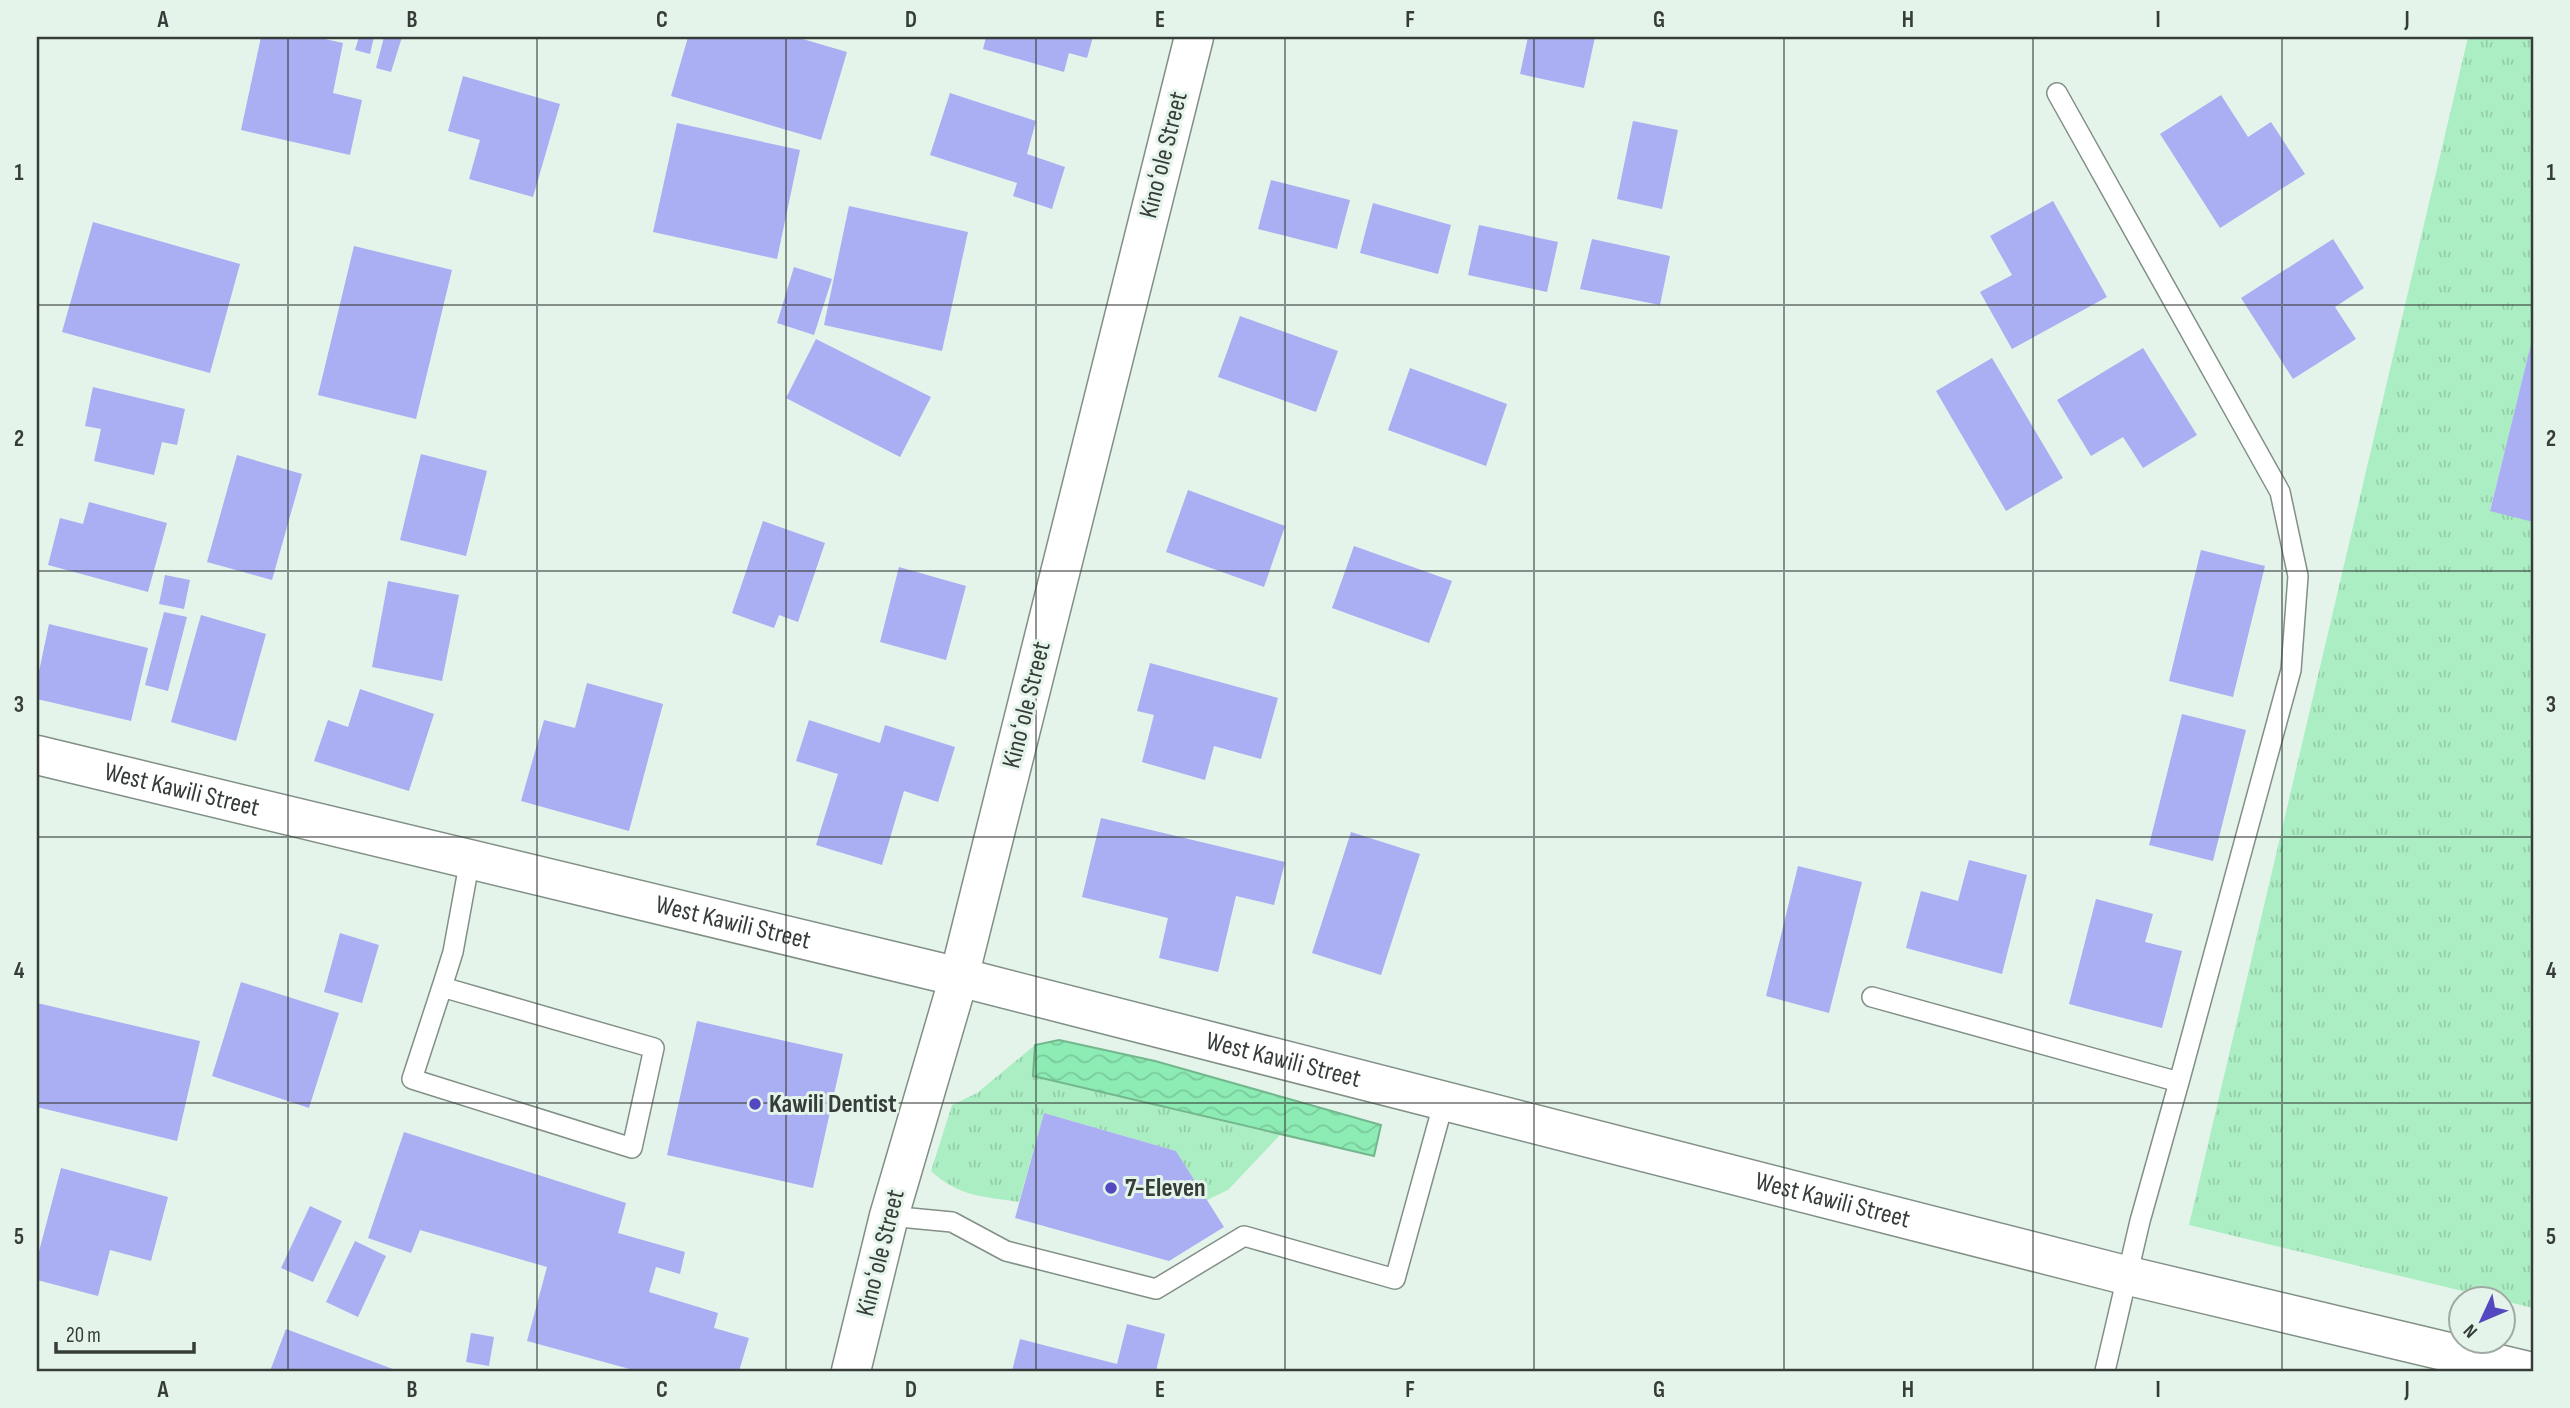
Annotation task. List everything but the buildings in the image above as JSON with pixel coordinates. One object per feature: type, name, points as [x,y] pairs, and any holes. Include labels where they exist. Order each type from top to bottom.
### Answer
[{"type":"street","name":"Kinoʻole Street","points":[[850,1371],[889,1216],[959,977],[1194,37]]},
{"type":"street","name":"West Kawili Street","points":[[37,755],[959,977],[2129,1276],[2528,1371]]},
{"type":"lane","points":[[2057,93],[2280,492],[2298,576],[2291,670],[2140,1221],[2105,1371]]},
{"type":"lane","points":[[442,987],[654,1048],[632,1148],[412,1079],[453,952],[470,859]]},
{"type":"lane","points":[[1872,997],[2179,1082]]},
{"type":"lane","points":[[889,1216],[952,1222],[1006,1251],[1156,1289],[1244,1236],[1395,1279],[1444,1101]]},
{"type":"green space","points":[[2468,37],[2533,37],[2533,337],[2490,510],[2533,522],[2533,1308],[2518,1304],[2518,1286],[2448,1287],[2189,1225]]},
{"type":"green space","points":[[1035,1045],[1033,1076],[1280,1135],[1228,1190],[1207,1200],[1176,1151],[1044,1113],[1019,1202],[961,1191],[941,1180],[931,1171],[952,1105],[977,1093]]},
{"type":"water","points":[[1059,1040],[1155,1061],[1381,1125],[1374,1156],[1033,1076],[1035,1045]]},
{"type":"place","name":"Kawili Dentist","points":[[755,1104]]},
{"type":"place","name":"7-Eleven","points":[[1111,1188]]}]
